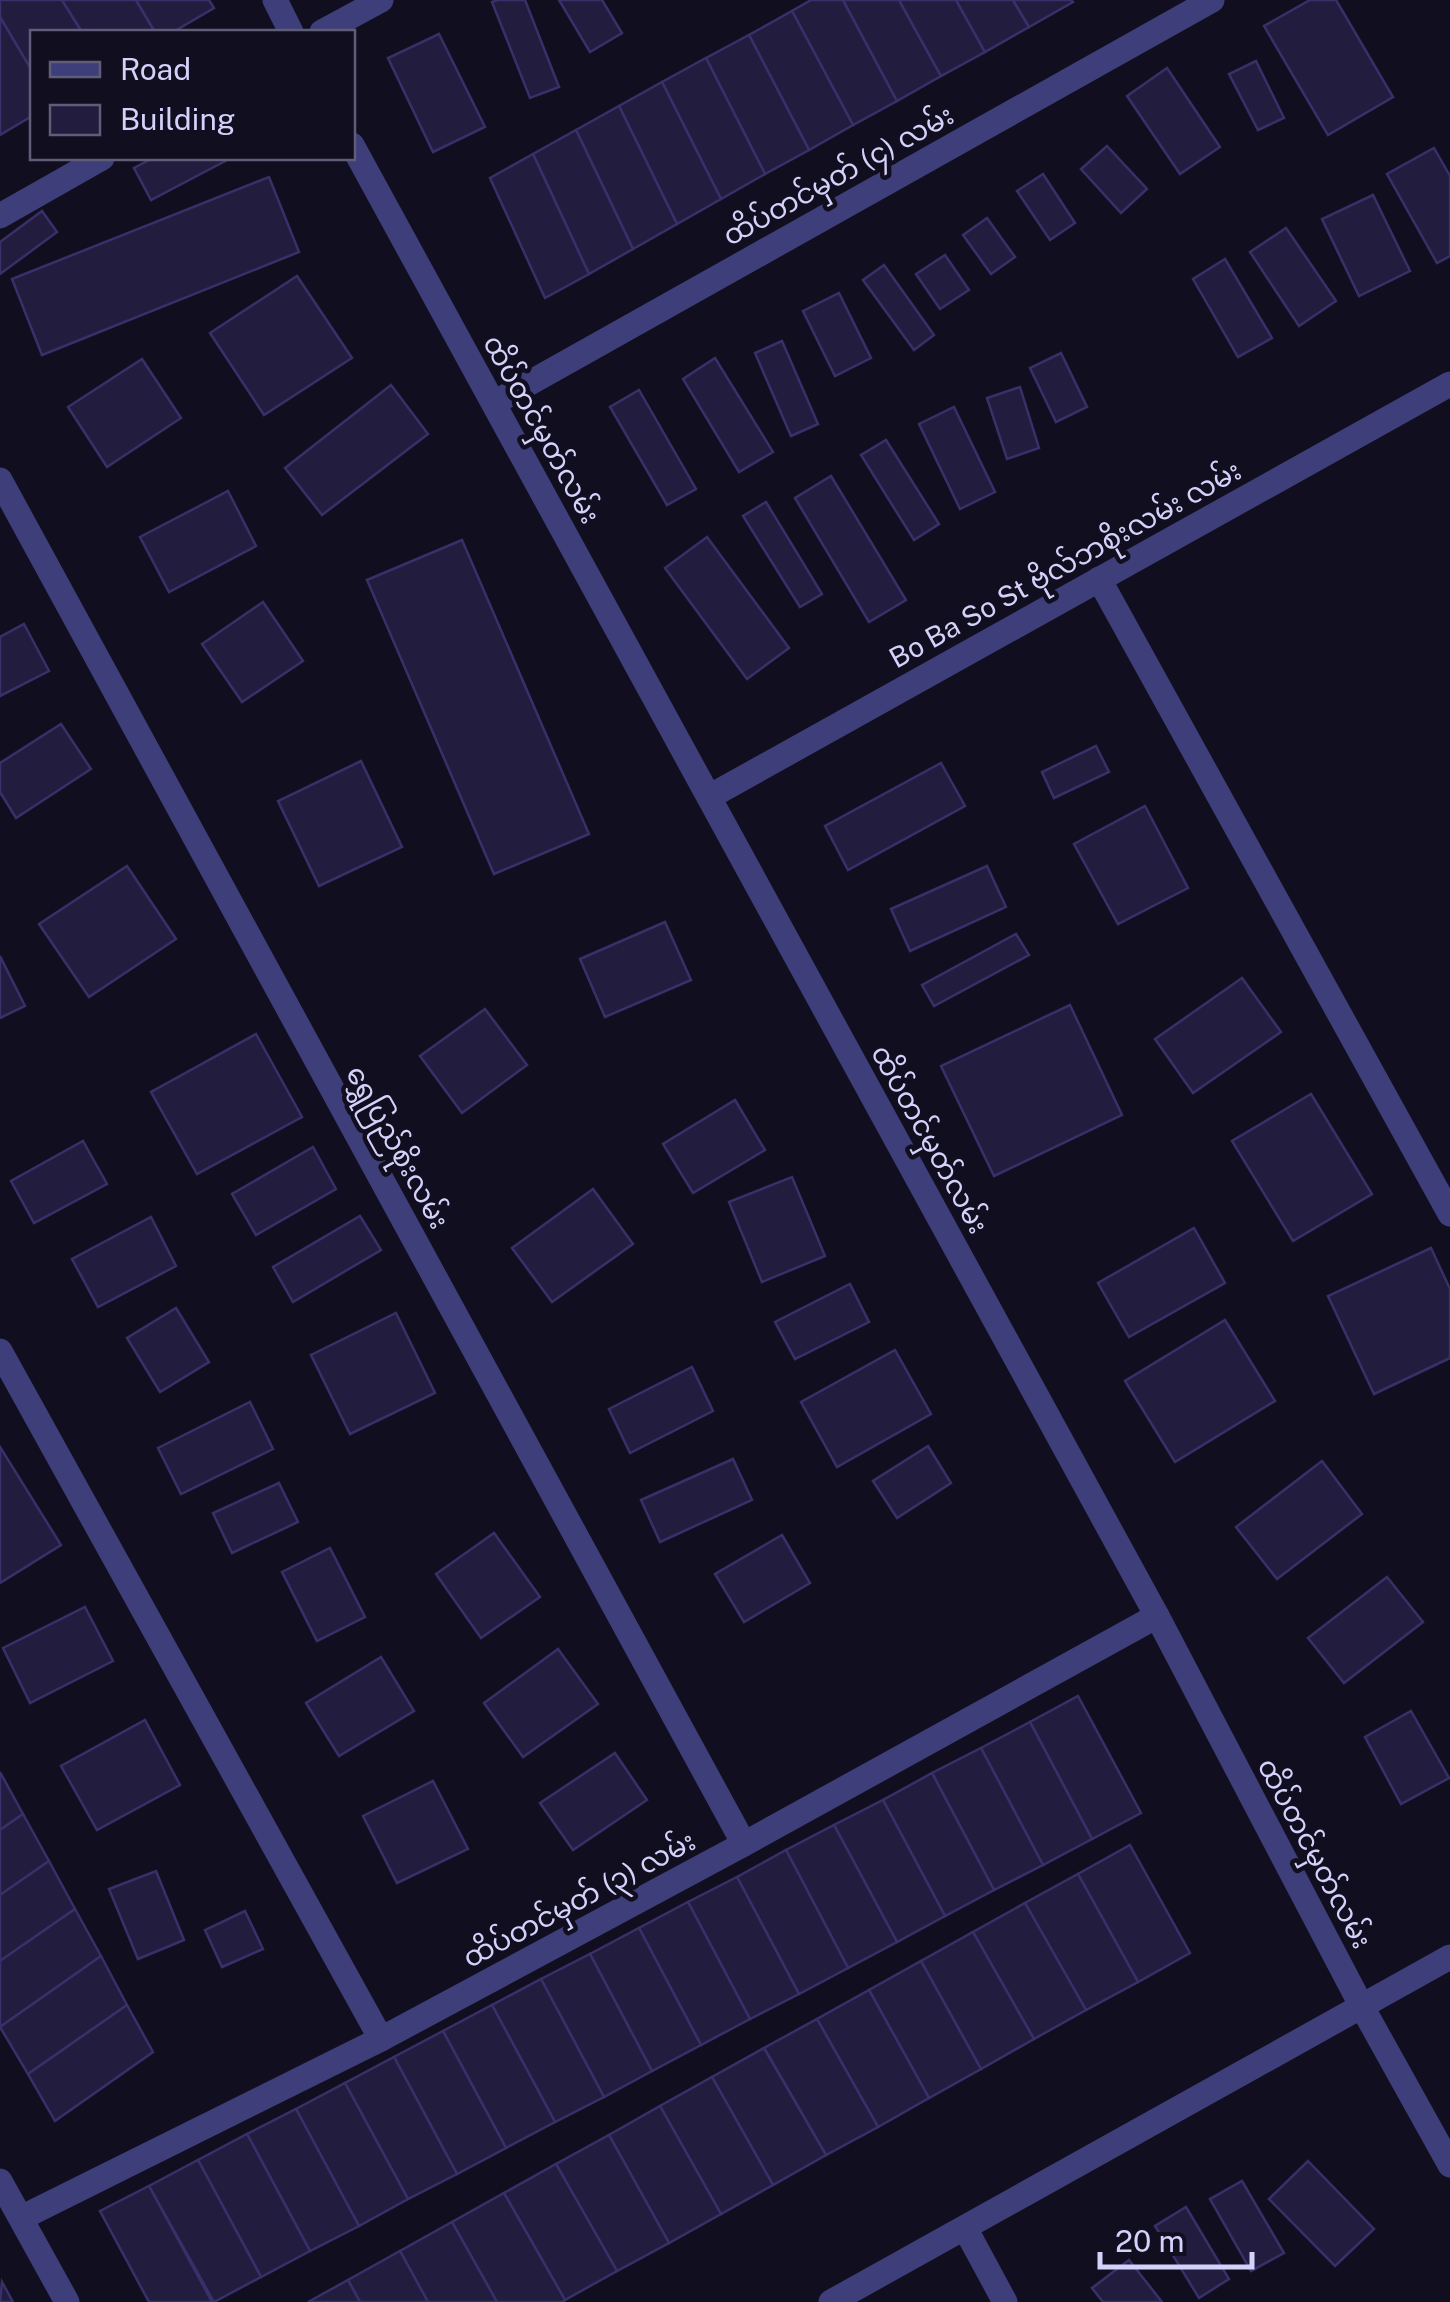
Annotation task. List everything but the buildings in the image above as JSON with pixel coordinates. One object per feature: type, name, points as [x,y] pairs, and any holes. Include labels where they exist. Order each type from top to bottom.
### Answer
[{"type":"street","points":[[274,0],[290,30]]},
{"type":"street","points":[[326,30],[380,0]]},
{"type":"street","name":"ထိပ်တင်မှတ် (၄) လမ်း","points":[[494,403],[1212,0]]},
{"type":"street","name":"ထိပ်တင်မှတ်လမ်း","points":[[355,151],[1157,1616],[1450,2165]]},
{"type":"street","points":[[0,216],[98,160]]},
{"type":"street","name":"Bo Ba So St ဗိုလ်ဘစိုးလမ်း လမ်း","points":[[709,797],[1450,384]]},
{"type":"street","name":"ရွှေပြည်စိုးလမ်း","points":[[0,480],[744,1844]]},
{"type":"street","points":[[1099,580],[1450,1214]]},
{"type":"street","points":[[0,1352],[381,2039]]},
{"type":"street","name":"ထိပ်တင်မှတ် (၃) လမ်း","points":[[20,2218],[381,2039],[1157,1616]]},
{"type":"street","points":[[831,2302],[1450,1957]]},
{"type":"street","points":[[0,2180],[68,2302]]},
{"type":"street","points":[[965,2228],[1006,2302]]}]
